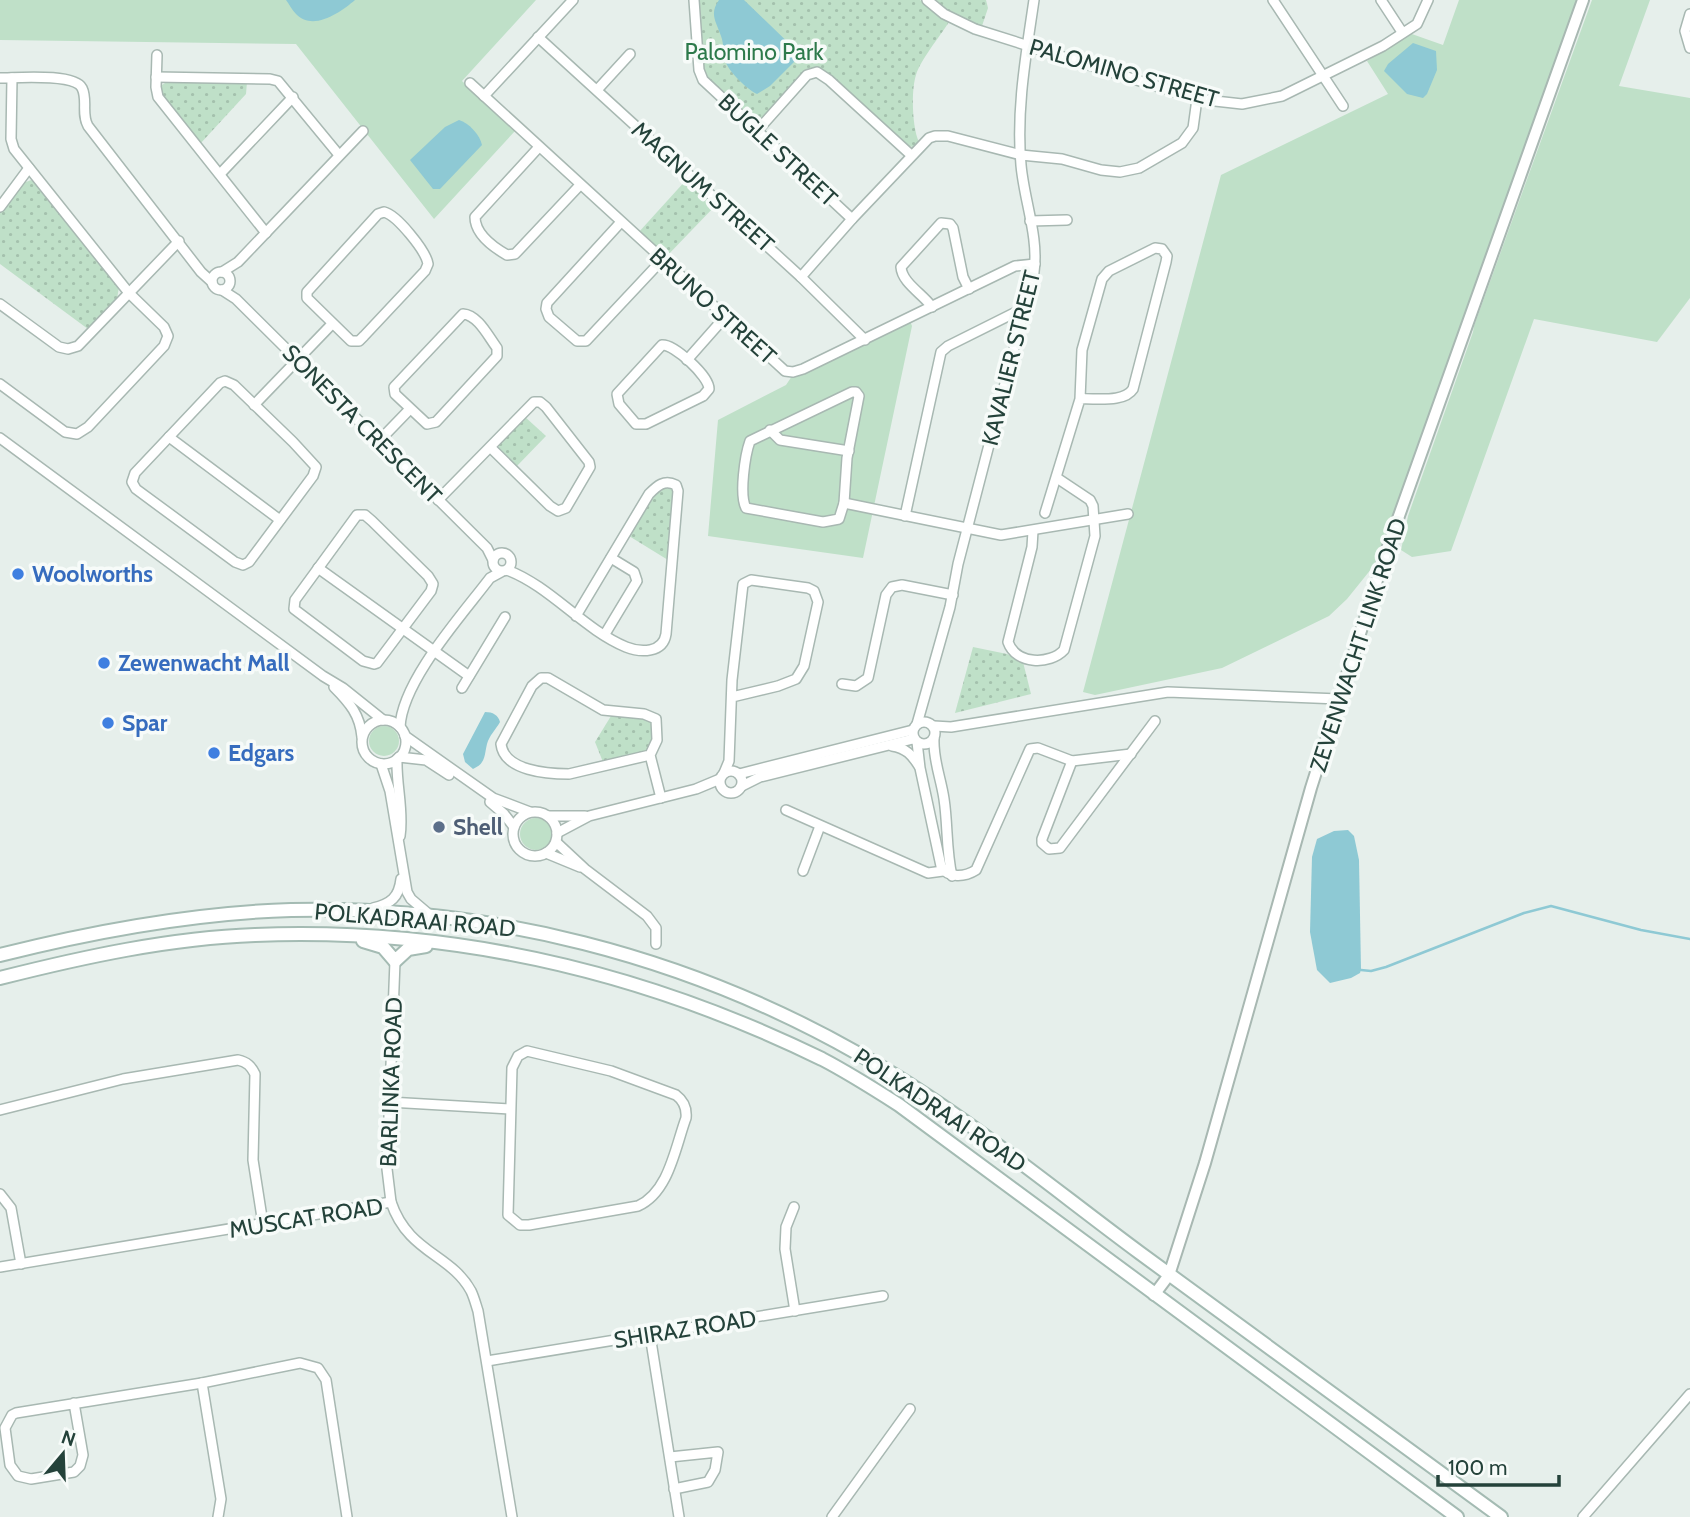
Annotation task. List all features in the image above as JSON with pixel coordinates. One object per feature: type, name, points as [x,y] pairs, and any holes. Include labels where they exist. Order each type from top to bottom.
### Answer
[{"type":"main road","name":"POLKADRAAI ROAD","points":[[0,955],[100,932],[191,919],[291,910],[354,911],[534,932],[624,953],[727,990],[820,1032],[926,1095],[1501,1517]]},
{"type":"main road","points":[[300,934],[368,941],[388,950],[395,961],[408,949],[417,946],[484,948]]},
{"type":"main road","name":"POLKADRAAI ROAD","points":[[0,978],[159,945],[253,935],[379,937],[484,948],[554,962],[649,989],[721,1015],[823,1060],[911,1113],[1457,1517]]},
{"type":"street","points":[[484,96],[573,0]]},
{"type":"street","name":"BUGLE STREET","points":[[695,0],[699,70],[703,80],[852,219]]},
{"type":"street","name":"PALOMINO STREET","points":[[927,0],[944,14],[964,24],[1197,99],[1231,104],[1256,103],[1282,96],[1365,57],[1417,24],[1428,0]]},
{"type":"street","name":"KAVALIER STREET","points":[[924,732],[923,710],[1035,264],[1021,155],[1022,75],[1034,0]]},
{"type":"street","points":[[1273,0],[1343,106]]},
{"type":"street","points":[[1381,0],[1402,32]]},
{"type":"street","name":"ZEVENWACHT LINK ROAD","points":[[1154,1295],[1169,1275],[1205,1163],[1311,788],[1385,555],[1583,0]]},
{"type":"street","points":[[1690,14],[1685,36],[1690,48]]},
{"type":"street","name":"MAGNUM STREET","points":[[538,37],[802,277],[866,340]]},
{"type":"street","points":[[597,90],[630,54]]},
{"type":"street","points":[[156,55],[158,97],[266,233]]},
{"type":"street","points":[[757,131],[807,75],[817,72],[911,155]]},
{"type":"street","points":[[156,77],[274,80],[281,83],[339,155]]},
{"type":"street","points":[[0,78],[12,78],[12,142],[29,168],[129,293],[166,329],[168,336],[166,343],[82,432],[65,432],[0,384]]},
{"type":"street","name":"SONESTA CRESCENT","points":[[12,78],[68,79],[80,84],[84,93],[85,122],[199,268],[222,280],[236,299],[495,559]]},
{"type":"street","name":"BRUNO STREET","points":[[470,83],[778,367],[789,372],[803,369],[866,340],[1015,266],[1035,264]]},
{"type":"street","points":[[220,174],[293,97]]},
{"type":"street","points":[[802,277],[852,219],[929,138],[940,135],[1021,155],[1062,159],[1112,172],[1139,168],[1177,147],[1193,128],[1197,99]]},
{"type":"street","points":[[222,280],[363,131]]},
{"type":"street","points":[[539,147],[475,217],[475,227],[480,233],[507,255],[515,254],[580,185]]},
{"type":"street","points":[[0,207],[29,168]]},
{"type":"street","points":[[390,213],[425,254],[428,264],[425,271],[361,339],[351,341],[332,324],[307,298],[308,290],[378,214],[390,213]]},
{"type":"street","points":[[1030,221],[1067,220]]},
{"type":"street","points":[[621,222],[547,303],[546,309],[550,317],[577,341],[586,341],[662,260]]},
{"type":"street","points":[[932,307],[904,278],[901,267],[941,223],[950,224],[953,229],[963,277],[969,289]]},
{"type":"street","points":[[0,304],[59,347],[68,349],[78,346],[179,241]]},
{"type":"street","points":[[1045,513],[1080,399],[1083,350],[1102,279],[1109,271],[1155,248],[1163,249],[1167,256],[1166,262],[1132,391],[1123,397],[1080,399]]},
{"type":"street","points":[[905,516],[942,350],[1018,312],[1024,312]]},
{"type":"street","points":[[470,315],[497,348],[497,356],[436,422],[429,425],[424,423],[410,410],[395,394],[395,385],[459,316],[470,315]]},
{"type":"street","points":[[687,360],[725,317]]},
{"type":"street","points":[[254,405],[332,324]]},
{"type":"street","points":[[662,345],[671,346],[687,360],[708,381],[706,394],[646,424],[633,422],[617,400],[620,388],[662,345]]},
{"type":"street","points":[[223,382],[234,385],[254,405],[316,467],[313,476],[249,562],[239,565],[136,489],[132,482],[133,475],[223,382]]},
{"type":"street","points":[[852,392],[859,396],[849,451],[845,503],[839,519],[823,522],[746,508],[743,502],[748,447],[750,441],[770,430],[852,392]]},
{"type":"street","points":[[438,500],[531,403],[537,401],[546,407],[590,467],[566,508],[558,511],[490,447]]},
{"type":"street","points":[[379,441],[410,410]]},
{"type":"street","points":[[770,430],[779,440],[849,451]]},
{"type":"street","points":[[169,437],[280,520]]},
{"type":"street","points":[[0,438],[493,799],[530,812]]},
{"type":"street","points":[[1033,531],[1032,547],[1008,642],[1013,651],[1035,661],[1057,656],[1065,650],[1096,536],[1090,500],[1057,478]]},
{"type":"street","points":[[495,559],[506,569],[519,575],[576,616],[624,646],[635,649],[659,648],[665,640],[678,491],[676,485],[663,483],[649,494],[576,616]]},
{"type":"street","points":[[845,503],[1001,535],[1128,514]]},
{"type":"street","points":[[357,515],[368,517],[433,584],[431,591],[402,629],[377,663],[367,664],[294,608],[295,600],[357,515]]},
{"type":"street","points":[[490,578],[506,569],[509,556],[495,559]]},
{"type":"street","points":[[605,634],[637,581],[634,572],[611,558]]},
{"type":"street","points":[[400,841],[402,824],[397,779],[398,758],[404,751],[405,704],[418,676],[490,578],[495,559]]},
{"type":"street","points":[[318,568],[469,676]]},
{"type":"street","points":[[723,790],[722,776],[729,761],[732,697],[740,589],[751,580],[814,590],[818,602],[802,673],[790,683],[732,697]]},
{"type":"street","points":[[842,684],[856,686],[868,678],[886,596],[892,587],[902,585],[953,595]]},
{"type":"street","points":[[462,688],[505,617]]},
{"type":"street","points":[[323,676],[350,702],[359,720],[362,748],[372,760],[381,764],[398,758],[420,758],[430,762],[497,807],[513,827]]},
{"type":"street","points":[[650,755],[577,772],[556,774],[522,767],[506,757],[500,744],[532,686],[541,678],[547,678],[603,710],[654,717],[657,722],[657,740],[650,755],[661,798]]},
{"type":"street","points":[[548,816],[589,816],[696,789],[737,772],[924,732],[1168,692],[1339,699]]},
{"type":"street","points":[[362,738],[372,723],[386,720],[405,704]]},
{"type":"street","points":[[1072,761],[1042,839],[1042,844],[1049,849],[1060,848],[1155,721]]},
{"type":"street","points":[[696,789],[723,790],[733,794],[760,777],[889,745],[924,732]]},
{"type":"street","points":[[924,732],[920,768],[943,871]]},
{"type":"street","points":[[924,732],[944,799],[952,876]]},
{"type":"street","points":[[889,745],[911,754],[920,768]]},
{"type":"street","points":[[786,810],[928,873],[943,871],[952,876],[968,875],[976,870],[1030,750],[1038,748],[1072,761],[1131,754]]},
{"type":"street","points":[[729,761],[742,786]]},
{"type":"street","points":[[354,911],[384,906],[395,898],[400,890],[400,841],[390,791],[381,764]]},
{"type":"street","points":[[585,869],[546,853],[534,856],[522,852],[513,839],[513,827],[520,817],[530,812],[537,811],[548,816],[556,825],[557,837],[585,869],[647,916],[656,928],[656,944]]},
{"type":"street","points":[[546,853],[557,837],[589,816]]},
{"type":"street","points":[[803,871],[820,826]]},
{"type":"street","points":[[402,870],[411,899],[432,918]]},
{"type":"street","name":"BARLINKA ROAD","points":[[391,1202],[387,1180],[395,961]]},
{"type":"street","points":[[527,1051],[611,1071],[676,1095],[684,1103],[687,1112],[661,1187],[651,1200],[638,1206],[520,1225],[508,1214],[507,1208],[510,1109],[514,1062],[527,1051]]},
{"type":"street","points":[[0,1110],[123,1079],[243,1061],[255,1074],[253,1160],[263,1224]]},
{"type":"street","points":[[389,1102],[510,1109]]},
{"type":"street","points":[[0,1194],[10,1206],[21,1264]]},
{"type":"street","name":"MUSCAT ROAD","points":[[0,1267],[391,1202],[402,1225],[414,1240],[461,1278],[471,1291],[478,1311],[512,1517]]},
{"type":"street","points":[[794,1207],[786,1227],[785,1249],[795,1311]]},
{"type":"street","name":"SHIRAZ ROAD","points":[[486,1361],[883,1297]]},
{"type":"street","points":[[650,1335],[679,1517]]},
{"type":"street","points":[[74,1403],[83,1455],[80,1466],[74,1472],[31,1479],[18,1476],[10,1465],[5,1428],[9,1417],[16,1413],[74,1403],[202,1383],[300,1363],[318,1368],[326,1380],[347,1517]]},
{"type":"street","points":[[202,1383],[221,1499],[218,1517]]},
{"type":"street","points":[[1583,1517],[1690,1394]]},
{"type":"street","points":[[832,1517],[911,1409]]},
{"type":"street","points":[[670,1457],[718,1452],[715,1471],[708,1482],[674,1489]]},
{"type":"green space","points":[[0,0],[536,0],[462,81],[515,131],[434,219],[296,44],[0,40]]},
{"type":"green space","name":"Palomino Park","points":[[698,0],[920,0],[949,22],[916,75],[913,109],[919,142],[913,147],[905,145],[825,72],[815,68],[806,72],[762,120],[752,121],[705,77]]},
{"type":"green space","points":[[933,0],[986,0],[988,8],[982,26],[955,15]]},
{"type":"green space","points":[[1459,0],[1578,0],[1376,563],[1347,599],[1329,616],[1222,668],[1095,695],[1083,692],[1221,175],[1388,94],[1367,61],[1409,33],[1443,45]]},
{"type":"green space","points":[[1592,0],[1650,0],[1619,86],[1690,98],[1690,298],[1657,342],[1534,319],[1451,551],[1412,557],[1401,550],[1408,516]]},
{"type":"green space","points":[[168,81],[247,82],[246,94],[200,144],[161,95],[162,85]]},
{"type":"green space","points":[[687,179],[716,205],[665,258],[638,233]]},
{"type":"green space","points":[[31,180],[119,287],[117,299],[88,329],[0,264],[0,212],[21,184]]},
{"type":"green space","points":[[910,321],[912,326],[863,558],[708,536],[718,420],[786,385],[792,376],[802,374]]},
{"type":"green space","points":[[524,416],[546,436],[516,467],[499,450],[499,444]]},
{"type":"green space","points":[[665,488],[674,493],[668,560],[629,536],[652,497]]},
{"type":"green space","points":[[973,647],[1007,654],[1023,662],[1031,694],[955,713]]},
{"type":"green space","points":[[611,716],[648,719],[653,725],[654,734],[649,750],[603,762],[595,742]]},
{"type":"green space","points":[[384,726],[395,730],[399,741],[395,752],[384,756],[373,752],[369,741],[373,730]]},
{"type":"green space","points":[[536,818],[548,822],[552,834],[548,846],[536,850],[524,846],[520,834],[524,822]]},
{"type":"water","points":[[286,0],[355,0],[327,18],[310,21],[296,14]]},
{"type":"water","points":[[719,0],[744,0],[801,55],[770,86],[757,94],[740,81],[726,63],[714,14]]},
{"type":"water","points":[[1413,43],[1436,51],[1437,70],[1423,98],[1407,94],[1384,71],[1388,64]]},
{"type":"water","points":[[459,120],[474,130],[482,145],[440,189],[433,189],[410,160],[445,127]]},
{"type":"water","points":[[485,712],[495,714],[500,722],[488,741],[482,762],[473,769],[465,762],[463,754]]},
{"type":"water","points":[[1348,830],[1354,836],[1359,860],[1361,970],[1351,978],[1330,983],[1317,970],[1310,932],[1312,857],[1317,839],[1334,831]]},
{"type":"waterway","points":[[1361,970],[1371,971],[1386,967],[1524,913],[1551,906],[1641,930],[1690,939]]},
{"type":"place","name":"Woolworths","points":[[18,574]]},
{"type":"place","name":"Zewenwacht Mall","points":[[104,663]]},
{"type":"place","name":"Spar","points":[[108,723]]},
{"type":"place","name":"Edgars","points":[[214,753]]},
{"type":"place","name":"Shell","points":[[439,827]]}]
